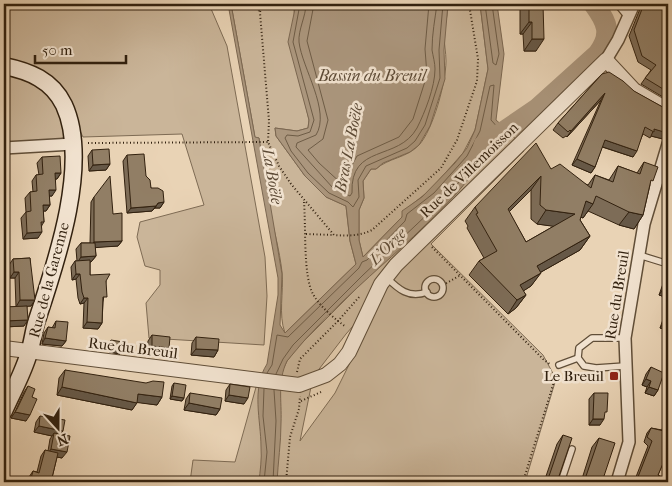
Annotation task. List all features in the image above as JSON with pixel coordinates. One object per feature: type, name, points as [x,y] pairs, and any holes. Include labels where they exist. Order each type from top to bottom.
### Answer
[{"type":"main road","name":"Rue de la Garenne","points":[[4,66],[28,71],[50,86],[64,105],[72,130],[74,156],[64,236],[29,352],[4,411]]},
{"type":"street","points":[[634,4],[627,16],[618,40],[606,60],[634,90],[668,110]]},
{"type":"street","name":"Rue de Villemoisson","points":[[284,383],[299,385],[326,375],[340,364],[386,277],[422,238],[606,60]]},
{"type":"street","points":[[4,148],[73,144]]},
{"type":"street","name":"Rue du Breuil","points":[[617,482],[629,442],[625,338],[644,224],[668,144]]},
{"type":"street","name":"Rue du Breuil","points":[[4,348],[284,383]]},
{"type":"lane","points":[[617,4],[627,16]]},
{"type":"lane","points":[[639,255],[668,264]]},
{"type":"lane","points":[[386,277],[404,292],[419,295],[427,292]]},
{"type":"lane","points":[[431,279],[438,280],[443,285],[442,292],[438,296],[431,296],[427,292],[426,284],[431,279]]},
{"type":"lane","points":[[625,338],[592,338],[579,348],[578,358],[584,366],[596,368],[625,366]]},
{"type":"lane","points":[[559,365],[578,358]]},
{"type":"lane","points":[[561,482],[572,449]]},
{"type":"path","points":[[256,4],[260,14]]},
{"type":"path","points":[[262,4],[260,14],[269,121],[268,142],[279,166],[304,202],[317,213],[334,235]]},
{"type":"path","points":[[306,234],[363,235],[372,230],[441,168],[458,140],[476,81],[478,58],[469,4]]},
{"type":"path","points":[[73,144],[268,142]]},
{"type":"path","points":[[286,482],[290,437],[300,401],[297,371],[300,359],[338,321],[313,294],[308,280],[304,202]]},
{"type":"path","points":[[422,238],[543,359],[550,365],[559,365],[523,482]]},
{"type":"path","points":[[443,285],[459,276]]},
{"type":"shaded area","points":[[4,4],[209,4],[227,46],[265,257],[267,296],[264,345],[149,338],[146,303],[160,285],[160,270],[145,266],[137,237],[140,222],[204,205],[182,134],[83,137],[80,131],[60,139],[4,144]]},
{"type":"shaded area","points":[[231,4],[296,4],[294,10],[300,81],[309,120],[308,128],[297,131],[275,128],[276,136],[305,176],[326,197],[346,206],[350,241],[356,264],[285,333],[282,318],[280,255],[261,172],[259,138],[255,138]]},
{"type":"shaded area","points":[[448,4],[480,4],[488,69],[475,130],[463,153],[430,190],[405,210],[402,217],[363,257],[359,240],[359,210],[364,198],[363,181],[371,169],[376,169],[419,145],[429,128],[438,105],[445,70],[444,34]]},
{"type":"shaded area","points":[[511,133],[524,151],[431,244],[543,355],[556,379],[525,482],[190,482],[193,460],[235,462],[258,380],[281,374],[287,361],[297,348],[366,279],[455,195],[494,146]],"holes":[[[388,286],[335,393],[300,441],[313,377],[346,334]]]},
{"type":"water","name":"Bassin du Breuil","points":[[228,4],[231,4],[255,137],[259,138],[282,274],[280,325],[285,333],[356,264],[350,241],[346,206],[326,197],[305,176],[276,136],[275,128],[297,131],[308,128],[309,120],[288,42],[296,4],[448,4],[444,50],[445,79],[430,126],[419,145],[410,152],[383,163],[376,169],[371,169],[363,181],[364,198],[359,210],[359,240],[363,257],[402,217],[402,211],[422,197],[467,148],[475,130],[488,69],[480,4],[497,4],[504,54],[496,120],[511,133],[488,155],[435,216],[326,317],[287,361],[281,384],[281,430],[277,482],[259,482],[261,437],[258,394],[262,374],[267,364],[278,295],[278,278]]},
{"type":"building","points":[[529,4],[543,4],[544,39],[532,39],[532,22],[529,22]]},
{"type":"building","points":[[644,4],[668,5],[668,92],[645,78],[656,65],[642,56],[634,30]]},
{"type":"building","points":[[609,72],[634,91],[668,110],[668,132],[654,129],[654,132],[645,127],[637,151],[605,140],[595,167],[577,159],[605,93],[571,131],[568,132],[558,123],[602,74]]},
{"type":"building","points":[[536,143],[551,169],[560,164],[591,188],[595,175],[613,182],[618,166],[640,174],[644,162],[658,167],[653,181],[651,180],[643,215],[629,212],[596,196],[593,204],[586,201],[580,220],[590,236],[537,266],[541,273],[520,285],[526,295],[517,300],[479,261],[497,251],[476,214],[478,213],[475,207]],"holes":[[[541,176],[540,205],[546,210],[575,214],[526,242],[508,209]]]},
{"type":"building","points":[[109,149],[110,164],[93,165],[92,150]]},
{"type":"building","points":[[144,154],[146,176],[150,180],[151,188],[158,188],[163,191],[164,202],[158,203],[156,206],[131,208],[127,155]]},
{"type":"building","points":[[60,156],[61,173],[55,173],[56,190],[49,190],[50,205],[43,205],[44,222],[41,222],[42,232],[27,233],[26,212],[31,211],[30,192],[37,191],[36,175],[43,174],[42,157]]},
{"type":"building","points":[[4,162],[7,162],[8,177],[4,177]]},
{"type":"building","points":[[110,176],[113,214],[122,213],[122,241],[94,242],[94,197]]},
{"type":"building","points":[[81,243],[95,243],[96,256],[81,257]]},
{"type":"building","points":[[30,258],[35,300],[20,300],[19,272],[14,272],[13,259]]},
{"type":"building","points":[[90,260],[90,275],[110,274],[106,281],[107,297],[103,297],[102,323],[87,322],[88,298],[84,298],[82,292],[80,274],[76,274],[75,261]]},
{"type":"building","points":[[668,275],[668,290],[663,289]]},
{"type":"building","points":[[27,306],[28,320],[4,321],[4,307]]},
{"type":"building","points":[[668,310],[668,323],[664,322]]},
{"type":"building","points":[[56,321],[68,322],[66,341],[45,338],[48,327],[55,328]]},
{"type":"building","points":[[152,335],[170,337],[169,348],[152,346]]},
{"type":"building","points":[[196,337],[219,339],[218,350],[196,349]]},
{"type":"building","points":[[111,340],[123,342],[122,351],[111,349]]},
{"type":"building","points":[[651,367],[664,373],[658,390],[649,387],[651,381],[646,379]]},
{"type":"building","points":[[65,370],[146,383],[153,381],[164,382],[162,397],[138,394],[137,403],[62,387]]},
{"type":"building","points":[[174,383],[186,385],[184,398],[172,396]]},
{"type":"building","points":[[230,384],[250,387],[248,398],[229,395]]},
{"type":"building","points":[[28,386],[35,389],[32,397],[37,399],[30,415],[15,412],[17,409]]},
{"type":"building","points":[[190,393],[222,398],[220,409],[189,403]]},
{"type":"building","points":[[594,393],[608,393],[607,412],[605,412],[604,419],[593,419]]},
{"type":"building","points":[[40,416],[65,420],[63,431],[39,426]]},
{"type":"building","points":[[667,421],[668,452],[658,475],[668,480],[668,482],[636,482],[652,441],[647,437],[651,428],[664,431]]},
{"type":"building","points":[[54,433],[70,436],[67,452],[51,449]]},
{"type":"building","points":[[563,435],[572,438],[557,482],[547,482]]},
{"type":"building","points":[[599,438],[615,443],[602,482],[584,482]]},
{"type":"building","points":[[45,450],[58,453],[51,482],[30,482],[33,471],[39,473]]},
{"type":"waterway","points":[[484,145],[537,109],[598,54],[603,47],[607,34],[605,22],[594,4]]},
{"type":"place","name":"Le Breuil","points":[[614,376]]},
{"type":"water label","name":"Bras La Boële","points":[[348,148]]},
{"type":"water label","name":"La Boële","points":[[273,176]]},
{"type":"water label","name":"L'Orge","points":[[387,246]]}]
